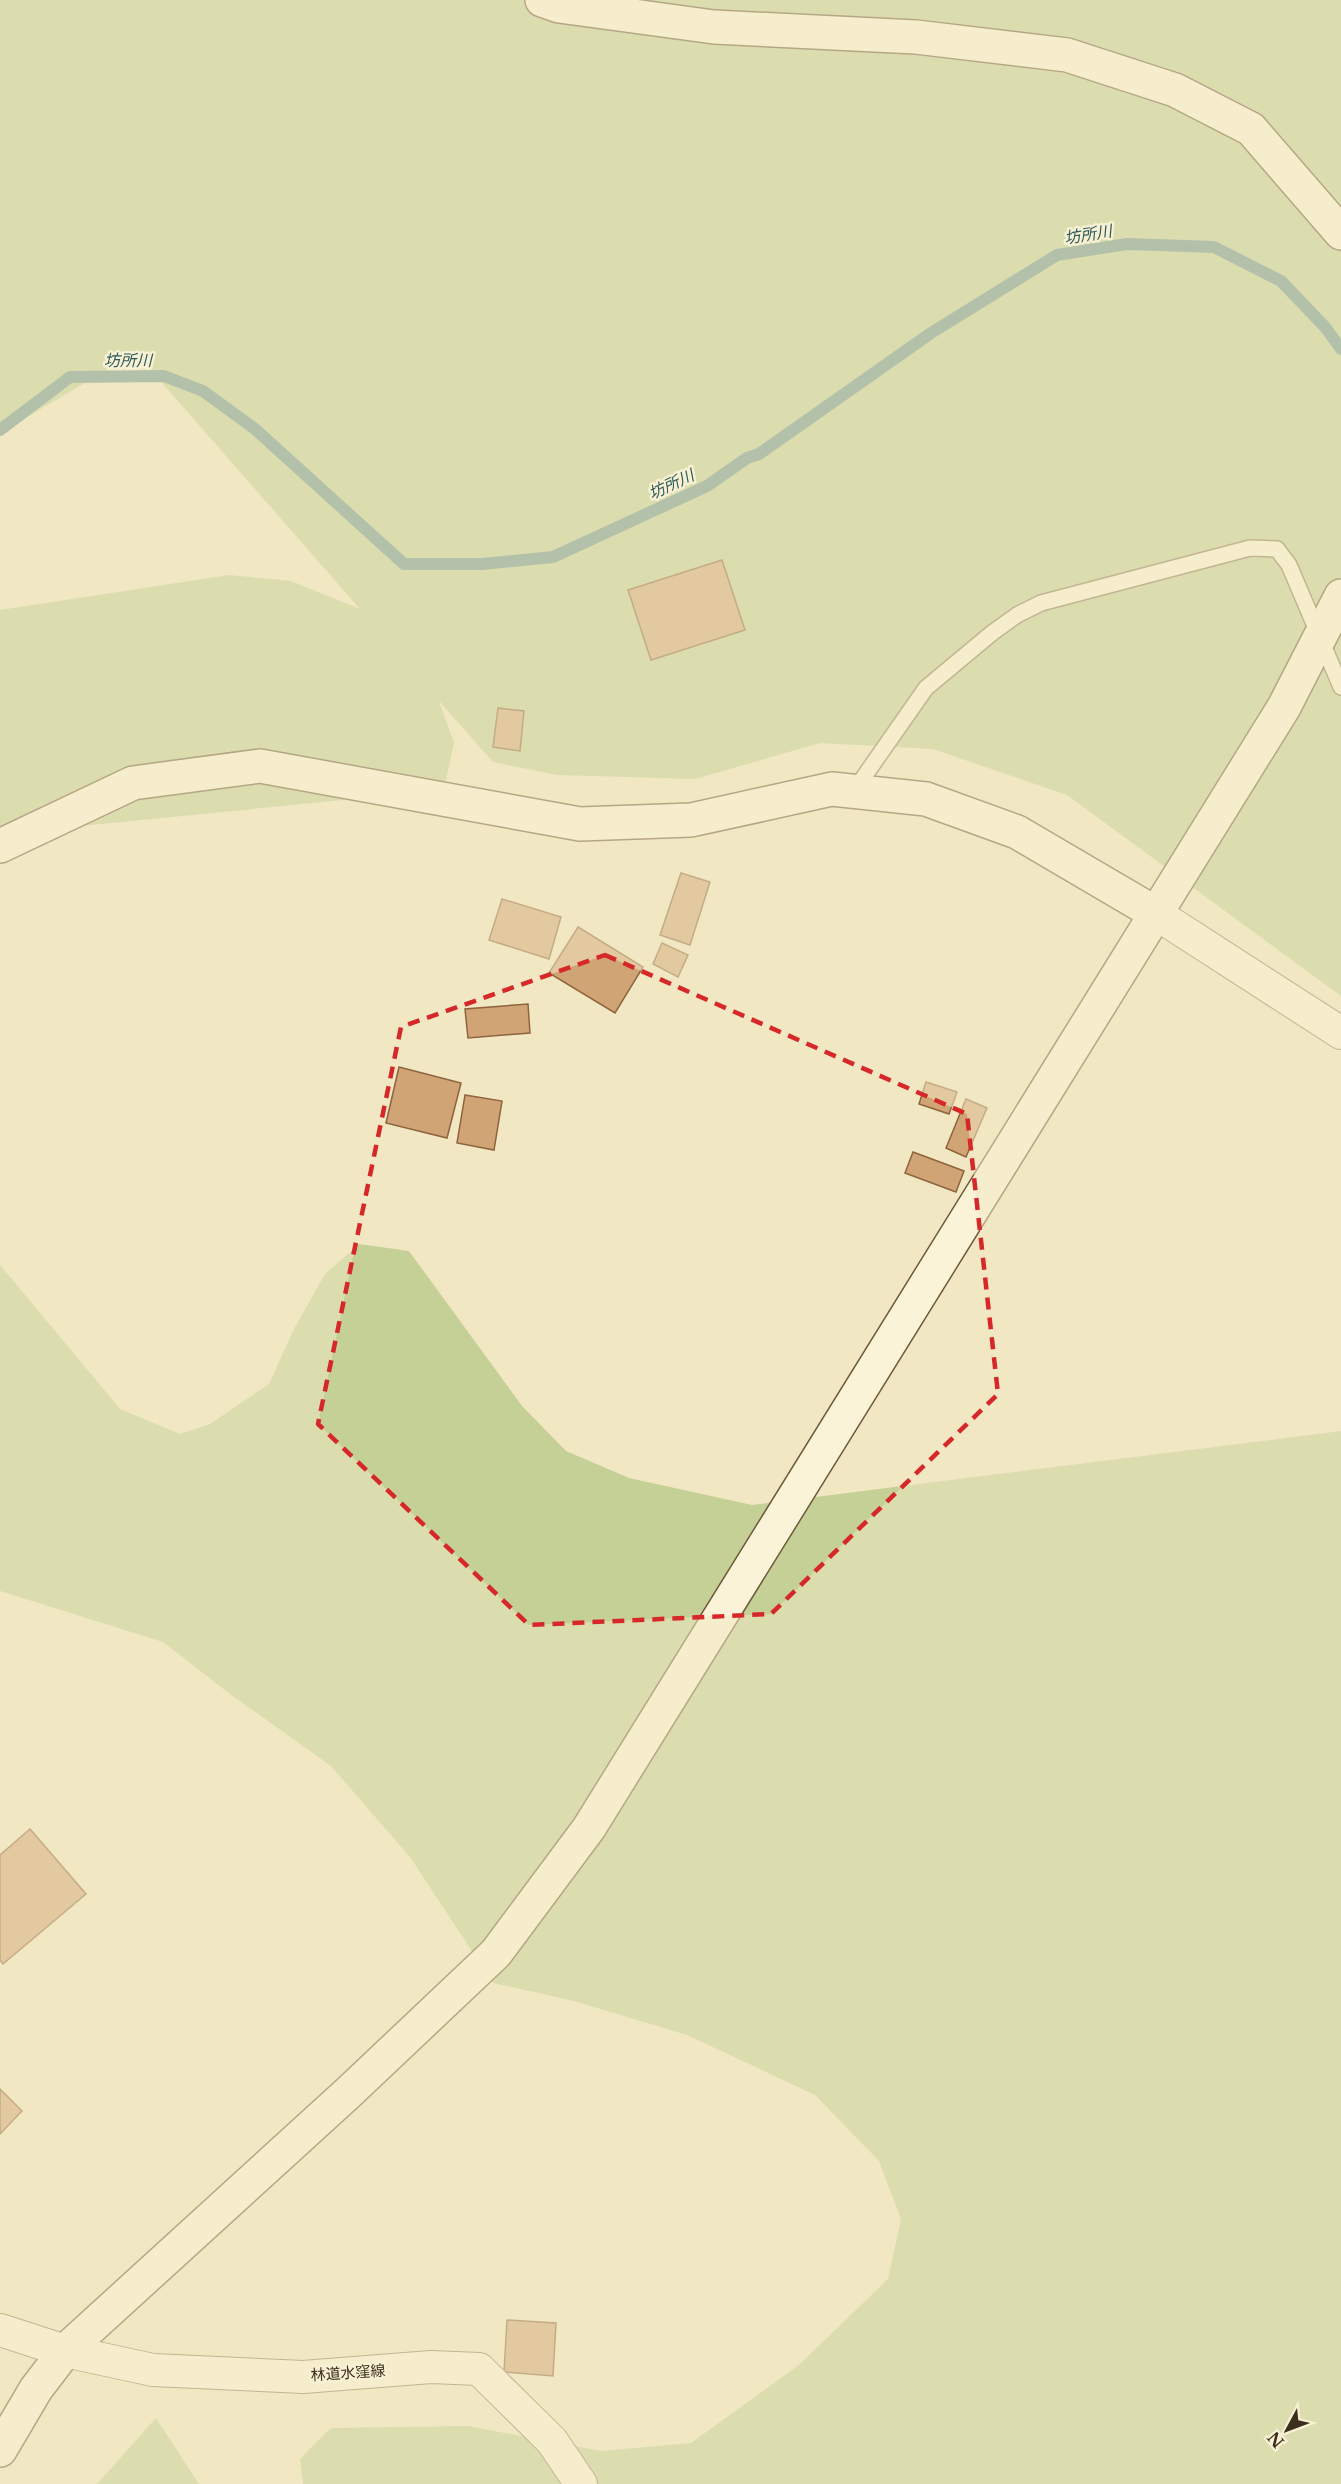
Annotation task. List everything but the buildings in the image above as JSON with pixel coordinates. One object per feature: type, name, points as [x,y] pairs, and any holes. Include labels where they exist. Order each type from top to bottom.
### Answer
[{"type":"street","points":[[542,0],[559,6],[714,27],[916,37],[1067,55],[1175,90],[1251,129],[1341,233]]},
{"type":"street","points":[[0,2450],[36,2389],[65,2351],[348,2093],[496,1953],[589,1828],[1284,707],[1341,596]]},
{"type":"street","points":[[0,846],[133,783],[260,766],[580,824],[691,820],[832,789],[926,799],[1017,832],[1155,913],[1341,1033]]},
{"type":"street","name":"林道水窪線","points":[[0,2330],[65,2351],[153,2370],[303,2376],[431,2367],[479,2369],[552,2441],[581,2484]]},
{"type":"lane","points":[[854,791],[926,688],[1017,615],[1041,603],[1250,548],[1276,549],[1290,565],[1341,687]]},
{"type":"highlighted area","points":[[605,955],[967,1114],[998,1394],[771,1614],[529,1625],[318,1424],[401,1027]]},
{"type":"green space","points":[[0,0],[1341,0],[1341,996],[1067,795],[933,749],[820,743],[695,779],[557,775],[493,762],[439,701],[454,743],[444,790],[0,834],[0,610],[229,575],[291,581],[360,609],[136,353],[0,433]]},
{"type":"green space","points":[[359,1244],[409,1251],[522,1406],[566,1451],[629,1478],[752,1505],[1341,1431],[1341,2484],[303,2484],[300,2459],[331,2428],[468,2426],[601,2451],[691,2443],[799,2365],[888,2279],[901,2219],[879,2161],[815,2095],[687,2035],[574,2001],[493,1983],[410,1857],[331,1766],[230,1694],[163,1642],[0,1591],[0,1265],[120,1409],[180,1434],[210,1424],[269,1384],[294,1329],[325,1274]]},
{"type":"green space","points":[[156,2418],[199,2484],[97,2484]]},
{"type":"waterway","name":"坊所川","points":[[0,430],[70,377],[164,376],[203,391],[255,429],[404,564],[482,564],[553,557],[707,486],[747,458],[759,454],[931,333],[1057,255],[1127,244],[1214,247],[1281,281],[1325,327],[1341,349]]}]
